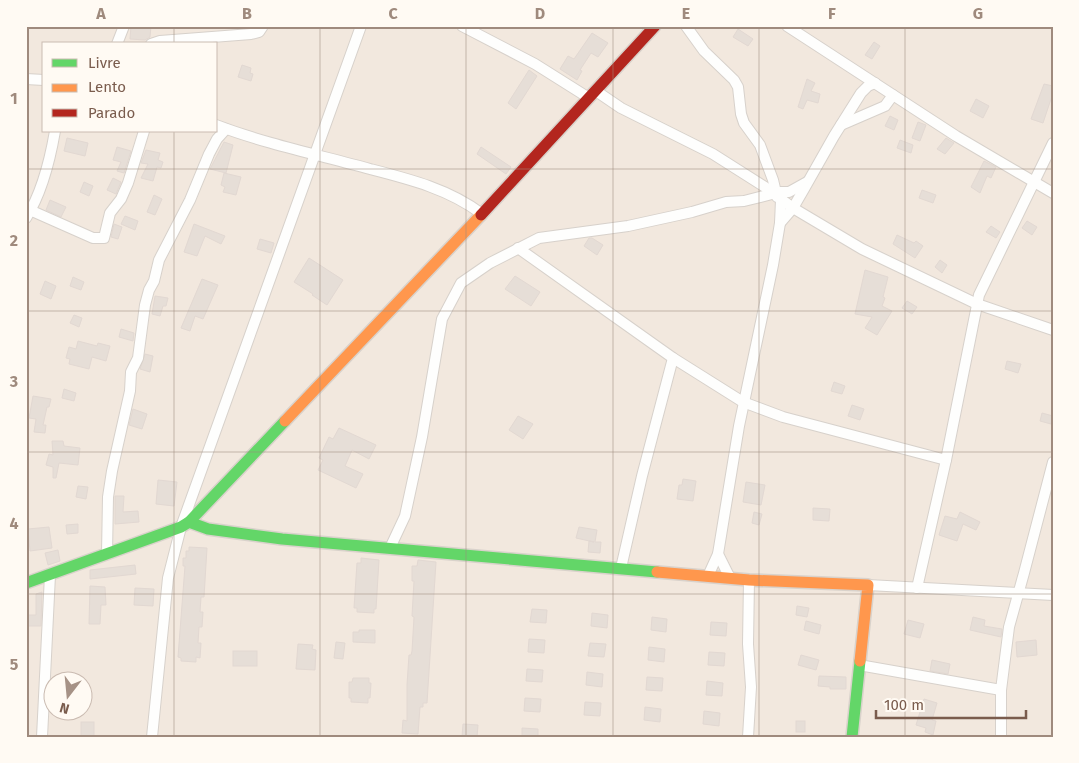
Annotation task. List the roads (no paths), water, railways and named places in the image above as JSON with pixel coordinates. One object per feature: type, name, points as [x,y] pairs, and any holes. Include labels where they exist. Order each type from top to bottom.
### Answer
[{"type":"street","points":[[118,42],[124,26]]},
{"type":"street","points":[[167,42],[251,34],[259,32],[263,26]]},
{"type":"street","points":[[152,737],[168,578],[361,26]]},
{"type":"street","points":[[462,26],[592,94],[713,154],[793,208],[862,249],[977,304],[1053,330]]},
{"type":"street","points":[[26,584],[185,525],[482,214],[654,26]]},
{"type":"street","points":[[686,26],[704,51],[734,80],[738,87],[744,123],[760,145],[773,180],[780,224],[743,402],[718,554],[708,576]]},
{"type":"street","points":[[787,26],[956,136],[1033,183],[1053,193]]},
{"type":"street","points":[[26,78],[42,80]]},
{"type":"street","points":[[780,224],[793,208],[861,93],[868,86],[875,83]]},
{"type":"street","points":[[841,124],[885,106],[893,95]]},
{"type":"street","points":[[107,554],[108,497],[112,471],[130,392],[131,372],[138,358],[145,305],[149,290],[154,281],[159,260],[190,200],[221,127],[432,187],[468,204],[482,214]]},
{"type":"street","points":[[55,132],[46,172],[29,214],[93,238],[104,238],[110,213],[121,199],[128,183],[144,132]]},
{"type":"street","points":[[917,588],[946,460],[977,304],[986,279],[1053,143]]},
{"type":"street","points":[[390,548],[405,516],[422,438],[442,319],[461,283],[490,263],[539,238],[628,226],[692,212],[726,202],[761,196],[777,197],[807,182]]},
{"type":"street","points":[[518,248],[673,358],[743,402],[783,417],[946,460]]},
{"type":"street","points":[[621,568],[642,476],[673,358]]},
{"type":"street","points":[[1001,737],[1001,690],[1008,626],[1053,462]]},
{"type":"street","points":[[185,525],[282,539],[748,580],[1053,595]]},
{"type":"street","points":[[718,554],[730,578]]},
{"type":"street","points":[[42,737],[50,574]]},
{"type":"street","points":[[748,580],[748,644],[752,687],[748,737]]},
{"type":"street","points":[[852,737],[868,585]]},
{"type":"street","points":[[859,664],[1001,690]]}]
